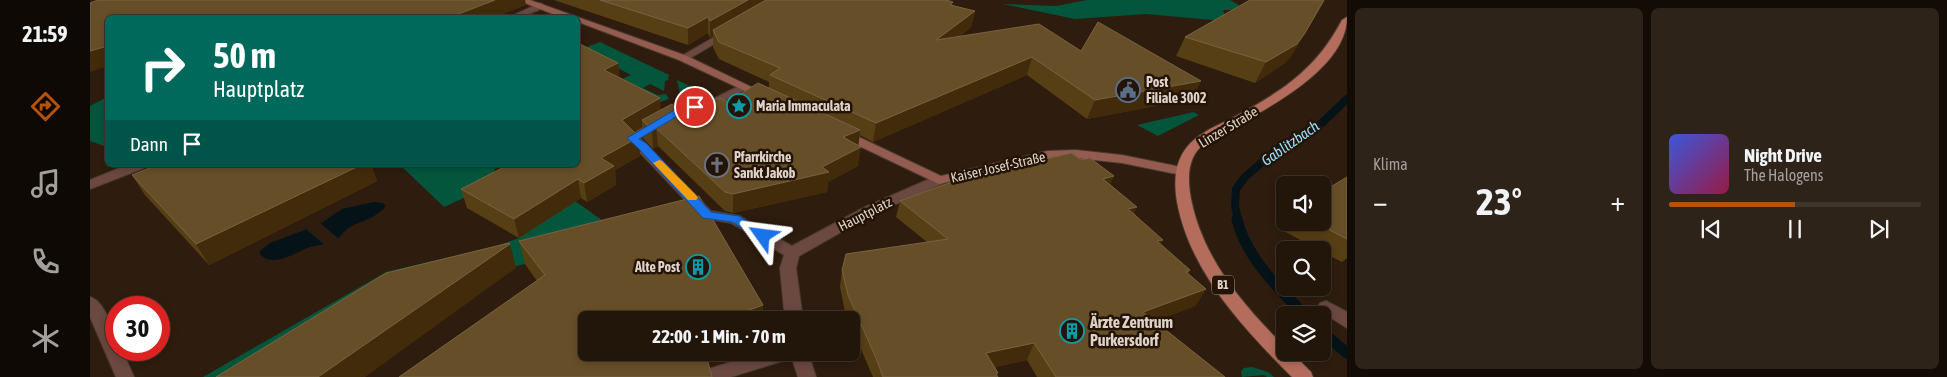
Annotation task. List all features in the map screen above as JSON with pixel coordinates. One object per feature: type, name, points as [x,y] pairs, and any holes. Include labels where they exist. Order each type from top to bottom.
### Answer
[{"type":"main road","points":[[521,0],[565,15]]},
{"type":"main road","points":[[580,20],[683,58],[779,104]]},
{"type":"main road","name":"Linzer Straße","points":[[1181,172],[1187,156],[1200,142],[1261,107],[1308,76],[1339,38],[1347,20]]},
{"type":"main road","name":"Kaiser Josef-Straße","points":[[832,129],[940,180],[1047,155],[1076,154],[1122,159],[1181,172]]},
{"type":"main road","name":"B1","points":[[1181,172],[1183,200],[1191,226],[1208,263],[1245,315],[1304,377]]},
{"type":"street","points":[[518,15],[540,6]]},
{"type":"street","points":[[683,58],[743,24]]},
{"type":"street","points":[[691,108],[709,105],[743,86]]},
{"type":"street","points":[[668,116],[632,138],[642,146],[707,216],[735,219],[792,253],[788,268],[793,311]]},
{"type":"street","points":[[90,185],[134,167]]},
{"type":"street","name":"Hauptplatz","points":[[792,253],[870,210],[940,180]]},
{"type":"street","points":[[90,303],[96,311],[125,377]]},
{"type":"street","points":[[1331,310],[1347,321]]},
{"type":"street","points":[[706,377],[759,361]]},
{"type":"street","points":[[802,361],[807,377]]},
{"type":"green space","points":[[1087,0],[1230,0],[1239,5],[1234,10],[1223,10],[1226,17],[1224,21],[1146,14],[1075,19],[1003,4],[1056,6]]},
{"type":"green space","points":[[600,42],[669,75],[668,80],[665,81],[664,91],[650,84],[643,88],[658,95],[666,94],[669,99],[647,106],[620,80],[631,75],[582,49]]},
{"type":"green space","points":[[677,80],[705,93],[698,98],[681,98]]},
{"type":"green space","points":[[105,98],[105,146],[90,141],[90,106]]},
{"type":"green space","points":[[1194,112],[1199,115],[1158,136],[1137,125]]},
{"type":"green space","points":[[402,167],[496,167],[490,180],[466,197],[444,207]]},
{"type":"green space","points":[[554,186],[613,228],[696,220],[396,297],[271,377],[203,377],[386,272],[497,246],[519,238]]},
{"type":"green space","points":[[1252,367],[1268,372],[1274,377],[1264,375],[1242,377],[1241,371],[1244,368]]},
{"type":"shaded area","points":[[374,202],[383,203],[386,206],[374,216],[348,228],[336,240],[310,247],[278,260],[265,258],[260,254],[260,251],[270,243],[318,225],[342,209]]},
{"type":"pier","points":[[319,222],[340,240],[326,246],[306,229]]},
{"type":"building","points":[[98,0],[495,0],[456,15],[105,15],[105,47],[90,51],[90,3]]},
{"type":"building","points":[[600,0],[748,0],[710,21],[708,17],[688,28]]},
{"type":"building","points":[[766,0],[946,0],[953,2],[950,5],[975,11],[936,40],[1039,24],[1081,51],[1098,22],[1201,81],[1095,100],[1032,57],[876,123],[770,75],[780,68],[719,42],[713,30]]},
{"type":"building","points":[[1250,0],[1324,0],[1297,44],[1266,62],[1185,37]]},
{"type":"building","points":[[580,44],[618,63],[604,70],[660,98],[622,120],[639,137],[601,158],[614,166],[584,183],[578,179],[514,219],[461,189],[504,167],[580,167]]},
{"type":"building","points":[[758,83],[860,130],[843,137],[861,147],[822,167],[829,172],[733,194],[725,192],[656,128],[652,130],[642,120],[672,104],[675,106],[693,102],[703,103],[720,98],[728,102]]},
{"type":"building","points":[[1072,153],[1081,160],[1090,158],[1114,176],[1103,179],[1137,207],[1128,209],[1163,240],[1157,241],[1190,270],[1186,272],[1206,289],[1143,312],[1225,377],[1056,377],[1034,343],[986,353],[998,373],[996,374],[998,377],[883,377],[860,322],[860,311],[855,311],[848,295],[842,270],[846,254],[948,239],[900,201],[965,177]]},
{"type":"building","points":[[152,167],[357,167],[196,244],[132,175]]},
{"type":"building","points":[[1347,177],[1347,239],[1331,231],[1331,187]]},
{"type":"building","points":[[699,196],[763,305],[747,311],[578,311],[578,361],[708,361],[712,377],[399,377],[545,275],[519,241]]},
{"type":"building","points":[[509,243],[318,377],[216,377],[386,273]]},
{"type":"waterway","name":"Gablitzbach","points":[[1238,220],[1235,206],[1236,189],[1245,177],[1281,146],[1322,123],[1347,99]]},
{"type":"waterway","name":"Gablitzbach","points":[[1237,219],[1241,233],[1255,259],[1274,283],[1296,306]]},
{"type":"waterway","name":"Gablitzbach","points":[[1331,340],[1347,353]]},
{"type":"slow traffic","points":[[659,163],[692,198]]},
{"type":"place","name":"Post Filiale 3002","points":[[1128,90]]},
{"type":"place","name":"Maria Immaculata","points":[[739,106]]},
{"type":"place","name":"Pfarrkirche Sankt Jakob","points":[[717,165]]},
{"type":"place","name":"Alte Post","points":[[698,267]]},
{"type":"place","name":"Ärzte Zentrum Purkersdorf","points":[[1072,331]]},
{"type":"route","points":[[695,107],[681,110],[632,138],[642,146],[707,216],[735,219],[763,236]]}]
